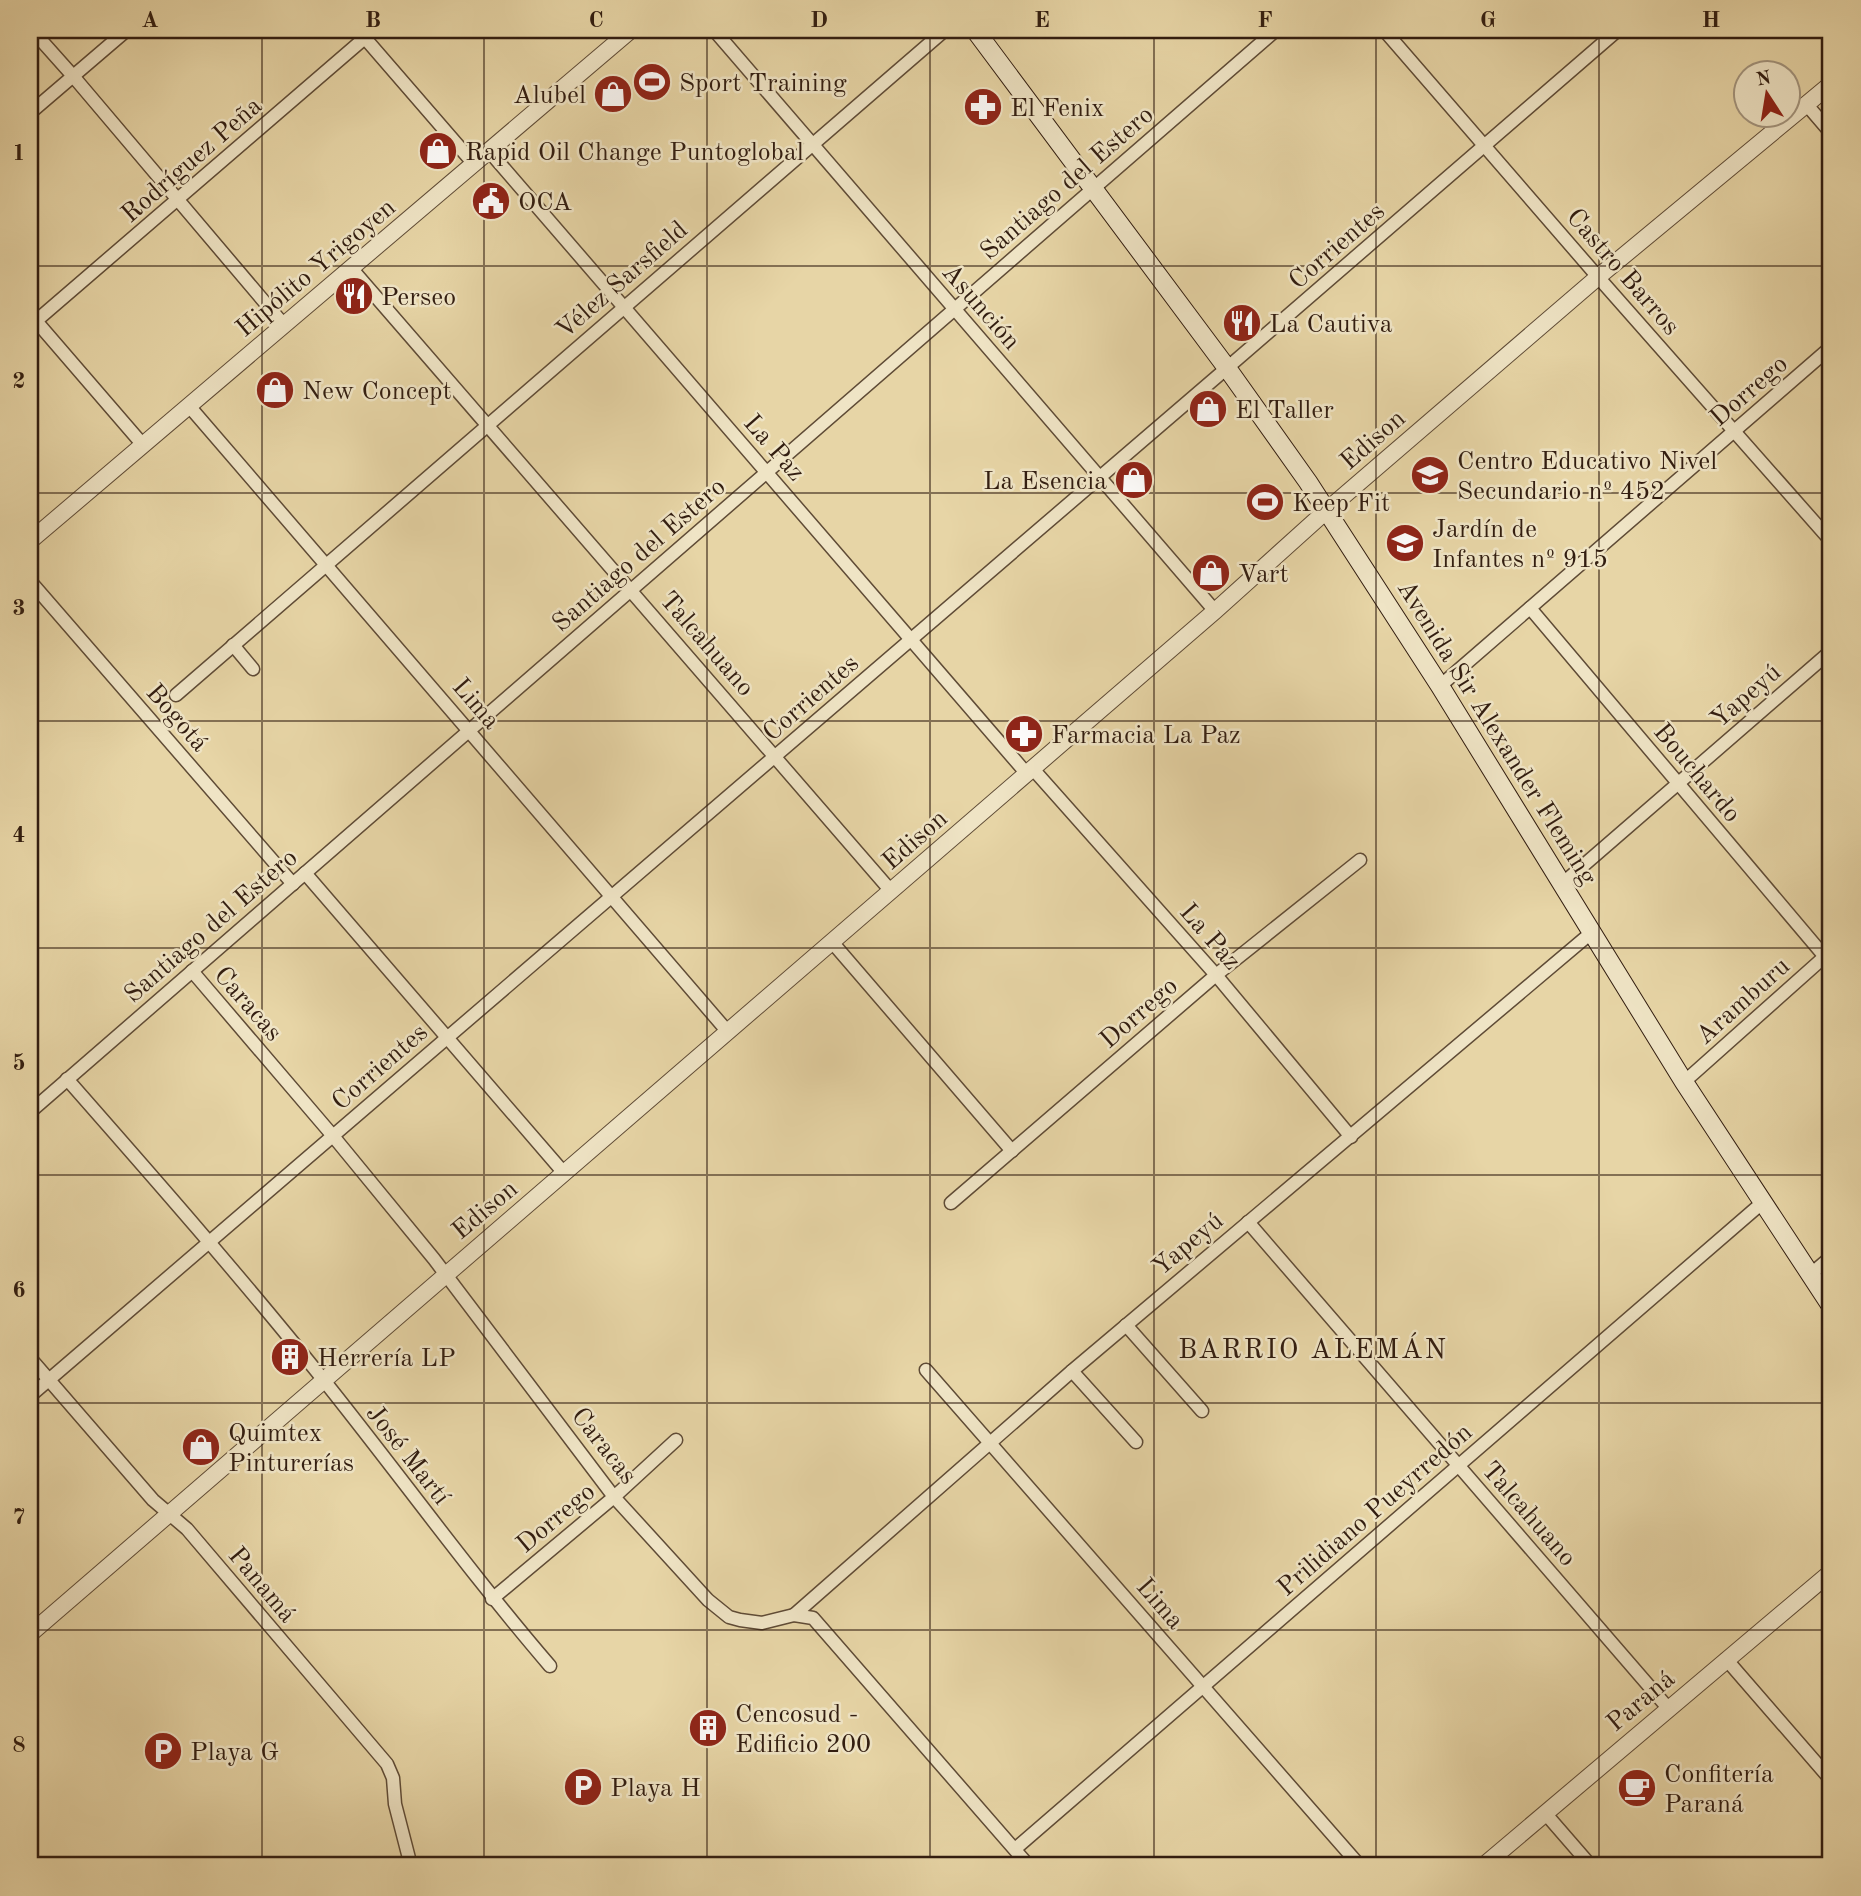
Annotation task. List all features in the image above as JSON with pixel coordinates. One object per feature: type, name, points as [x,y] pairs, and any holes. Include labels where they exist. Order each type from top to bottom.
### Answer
[{"type":"main road","name":"Avenida Sir Alexander Fleming","points":[[975,30],[1227,368],[1326,511],[1440,686],[1684,1082],[1831,1307]]},
{"type":"street","points":[[32,30],[284,325]]},
{"type":"street","points":[[30,113],[127,30]]},
{"type":"street","name":"Hipólito Yrigoyen","points":[[30,541],[631,30]]},
{"type":"street","name":"Asunción","points":[[714,30],[1215,611]]},
{"type":"street","name":"Vélez Sarsfield","points":[[176,695],[945,30]]},
{"type":"street","name":"Santiago del Estero","points":[[30,1112],[1276,30]]},
{"type":"street","name":"Castro Barros","points":[[1384,30],[1831,541]]},
{"type":"street","name":"Corrientes","points":[[30,1396],[1618,30]]},
{"type":"street","points":[[365,32],[474,164]]},
{"type":"street","name":"Rodríguez Peña","points":[[33,318],[178,201],[365,32]]},
{"type":"street","name":"Edison","points":[[30,1634],[1215,611],[1326,511],[1598,277],[1831,84]]},
{"type":"street","points":[[1807,105],[1831,133]]},
{"type":"street","name":"La Paz","points":[[489,151],[911,640],[1216,975],[1351,1137]]},
{"type":"street","name":"Talcahuano","points":[[351,268],[891,891]]},
{"type":"street","points":[[33,318],[143,445]]},
{"type":"street","name":"Dorrego","points":[[1440,686],[1831,347]]},
{"type":"street","name":"Lima","points":[[189,406],[729,1031]]},
{"type":"street","name":"Bogotá","points":[[30,581],[293,884]]},
{"type":"street","name":"Bouchardo","points":[[1530,608],[1829,957]]},
{"type":"street","points":[[233,645],[253,669]]},
{"type":"street","name":"Yapeyú","points":[[1562,884],[1831,651]]},
{"type":"street","name":"Dorrego","points":[[951,1203],[1216,975],[1360,860]]},
{"type":"street","points":[[305,873],[564,1173]]},
{"type":"street","name":"Yapeyú","points":[[794,1615],[1072,1371],[1591,933]]},
{"type":"street","points":[[832,942],[1012,1151]]},
{"type":"street","name":"Aramburu","points":[[1684,1082],[1829,957]]},
{"type":"street","name":"Caracas","points":[[192,971],[333,1136],[445,1274],[614,1497],[708,1600],[729,1616],[762,1623],[794,1615]]},
{"type":"street","name":"José Martí","points":[[68,1079],[210,1241],[324,1380],[492,1599],[550,1666]]},
{"type":"street","name":"Prilidiano Pueyrredón","points":[[1015,1849],[1762,1203]]},
{"type":"street","name":"Talcahuano","points":[[1248,1222],[1668,1708]]},
{"type":"street","points":[[1811,1274],[1831,1257]]},
{"type":"street","points":[[1126,1325],[1202,1411]]},
{"type":"street","name":"Panamá","points":[[30,1358],[153,1500],[187,1529],[387,1764],[393,1778],[396,1804],[411,1866]]},
{"type":"street","name":"Lima","points":[[926,1370],[1360,1866]]},
{"type":"street","points":[[1072,1371],[1136,1441]]},
{"type":"street","name":"Dorrego","points":[[492,1599],[614,1497],[676,1440]]},
{"type":"street","name":"Paraná","points":[[1483,1866],[1831,1572]]},
{"type":"street","points":[[794,1615],[813,1618],[1030,1866]]},
{"type":"street","points":[[1726,1659],[1831,1780]]},
{"type":"street","points":[[1545,1813],[1591,1866]]},
{"type":"place","name":"Sport Training","points":[[652,82]]},
{"type":"place","name":"Alubel","points":[[613,94]]},
{"type":"place","name":"El Fenix","points":[[983,107]]},
{"type":"place","name":"Rapid Oil Change Puntoglobal","points":[[438,151]]},
{"type":"place","name":"OCA","points":[[491,201]]},
{"type":"place","name":"Perseo","points":[[354,296]]},
{"type":"place","name":"La Cautiva","points":[[1242,323]]},
{"type":"place","name":"New Concept","points":[[275,390]]},
{"type":"place","name":"El Taller","points":[[1208,409]]},
{"type":"place","name":"Centro Educativo Nivel Secundario nº 452","points":[[1430,475]]},
{"type":"place","name":"La Esencia","points":[[1134,480]]},
{"type":"place","name":"Keep Fit","points":[[1265,502]]},
{"type":"place","name":"Jardín de Infantes nº 915","points":[[1405,543]]},
{"type":"place","name":"Vart","points":[[1211,573]]},
{"type":"place","name":"Farmacia La Paz","points":[[1024,734]]},
{"type":"place","name":"Herrería LP","points":[[290,1357]]},
{"type":"place","name":"Quimtex Pinturerías","points":[[201,1447]]},
{"type":"place","name":"Cencosud - Edificio 200","points":[[708,1728]]},
{"type":"place","name":"Playa G","points":[[163,1751]]},
{"type":"place","name":"Playa H","points":[[583,1787]]},
{"type":"place","name":"Confitería Paraná","points":[[1637,1788]]},
{"type":"district","name":"BARRIO ALEMÁN","points":[[1313,1348]]}]
